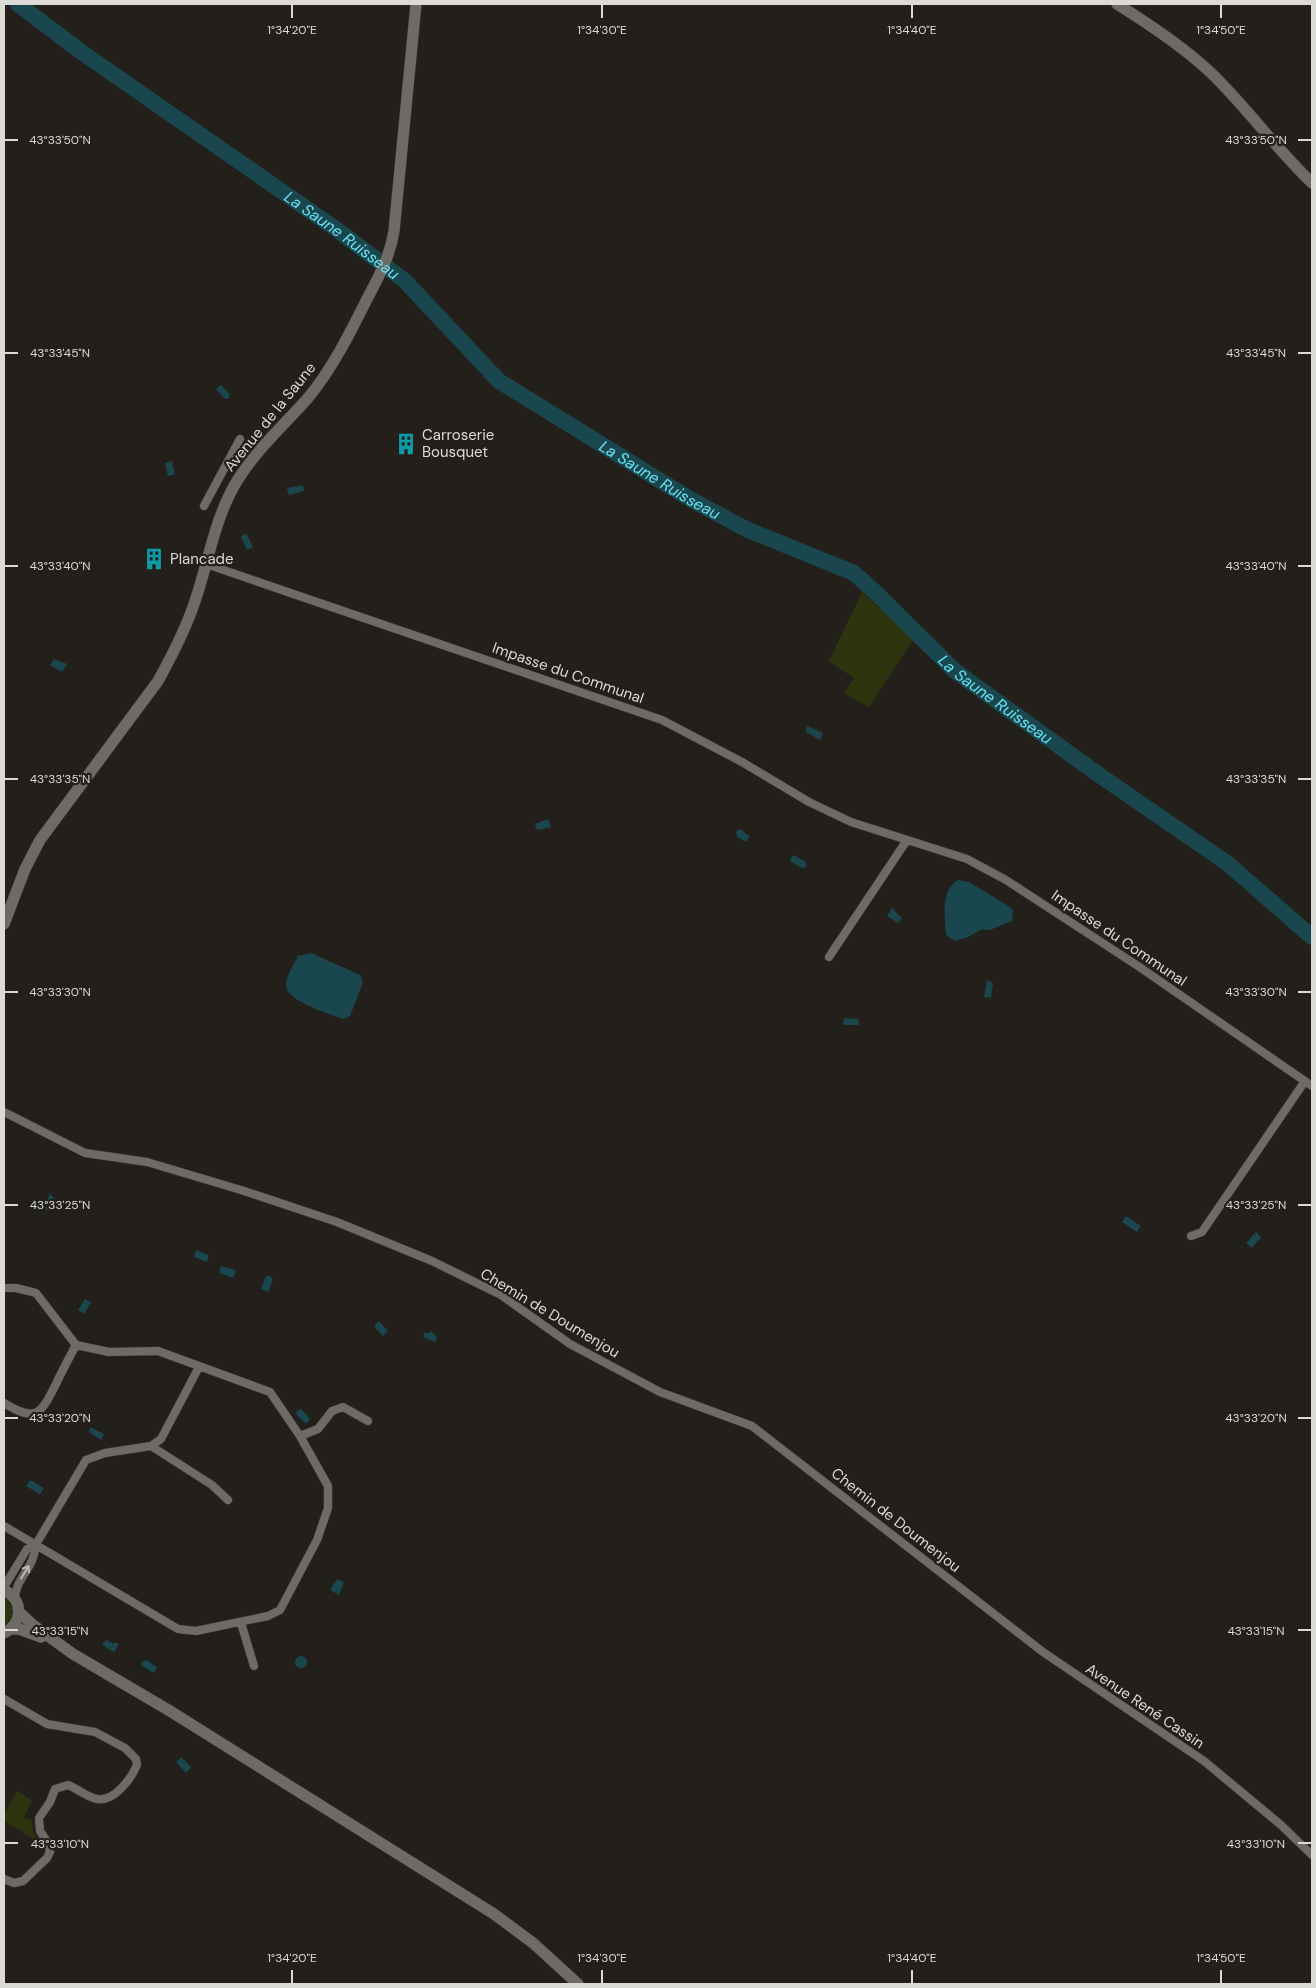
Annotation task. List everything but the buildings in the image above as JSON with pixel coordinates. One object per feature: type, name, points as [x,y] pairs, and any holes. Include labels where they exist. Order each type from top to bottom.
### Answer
[{"type":"street","name":"Avenue de la Saune","points":[[4,924],[24,869],[40,840],[158,681],[186,624],[221,516],[236,482],[319,383],[341,350],[378,278],[390,251],[395,223],[416,4]]},
{"type":"street","points":[[1117,4],[1171,40],[1209,72],[1312,183]]},
{"type":"street","points":[[204,506],[240,439]]},
{"type":"street","points":[[220,474],[236,482]]},
{"type":"street","name":"Impasse du Communal","points":[[206,564],[662,720],[742,762],[809,802],[874,831],[954,853],[1006,880],[1312,1086]]},
{"type":"street","points":[[829,957],[907,840]]},
{"type":"street","points":[[1191,1236],[1202,1232],[1305,1080]]},
{"type":"street","name":"Chemin de Doumenjou","points":[[4,1112],[85,1153],[147,1162],[337,1222],[432,1261],[501,1295],[570,1344],[660,1392],[752,1426],[958,1586]]},
{"type":"street","points":[[4,1288],[16,1288],[36,1293],[76,1345],[109,1352],[158,1351],[270,1392],[300,1436],[328,1486],[328,1508],[317,1540],[280,1610],[268,1616],[241,1623],[196,1631],[178,1629],[4,1526]]},
{"type":"street","points":[[4,1403],[19,1412],[32,1414],[42,1410],[50,1401],[76,1345]]},
{"type":"street","points":[[199,1367],[161,1439],[150,1446],[105,1453],[86,1460],[35,1546],[36,1555],[15,1589],[15,1598],[19,1612],[32,1626],[59,1644],[373,1836],[494,1914],[533,1943],[578,1984]]},
{"type":"street","points":[[300,1436],[318,1429],[332,1411],[344,1407],[368,1421]]},
{"type":"street","points":[[150,1446],[212,1485],[228,1500]]},
{"type":"street","points":[[15,1598],[4,1588],[27,1549],[35,1546]]},
{"type":"street","name":"Avenue René Cassin","points":[[958,1586],[1043,1652],[1204,1761],[1281,1825],[1312,1855]]},
{"type":"street","points":[[7,1631],[17,1621],[19,1612]]},
{"type":"street","points":[[241,1623],[254,1666]]},
{"type":"street","points":[[7,1631],[19,1629],[59,1644]]},
{"type":"street","points":[[4,1699],[47,1724],[95,1732],[125,1748],[136,1759],[137,1765],[117,1792],[106,1798],[95,1799],[68,1785],[55,1789],[50,1802],[39,1818],[40,1830],[48,1843],[50,1852],[47,1858],[23,1881],[14,1883],[4,1879]]},
{"type":"green space","points":[[862,592],[913,640],[869,707],[844,693],[854,678],[829,661]]},
{"type":"green space","points":[[4,1598],[12,1608],[12,1616],[4,1626]]},
{"type":"green space","points":[[17,1791],[32,1800],[24,1818],[32,1820],[33,1831],[39,1842],[4,1821],[4,1814]]},
{"type":"water","points":[[221,385],[230,395],[228,399],[225,399],[216,389]]},
{"type":"water","points":[[173,461],[175,474],[168,476],[165,463]]},
{"type":"water","points":[[303,485],[304,491],[289,495],[287,488]]},
{"type":"water","points":[[244,534],[247,535],[253,547],[247,550],[241,537]]},
{"type":"water","points":[[54,659],[67,664],[62,672],[50,665]]},
{"type":"water","points":[[807,726],[823,733],[820,740],[806,732]]},
{"type":"water","points":[[548,819],[551,827],[537,830],[535,824]]},
{"type":"water","points":[[742,829],[743,832],[750,836],[746,842],[737,837],[736,831]]},
{"type":"water","points":[[793,855],[806,862],[806,867],[802,868],[790,861]]},
{"type":"water","points":[[958,880],[969,882],[1007,905],[1013,910],[1012,921],[990,930],[982,929],[968,937],[955,941],[946,935],[946,897],[952,884]]},
{"type":"water","points":[[892,908],[902,918],[898,923],[887,916]]},
{"type":"water","points":[[311,953],[360,975],[363,982],[350,1016],[343,1019],[319,1010],[300,1001],[288,991],[286,985],[287,978],[298,956]]},
{"type":"water","points":[[987,980],[993,983],[991,998],[984,997]]},
{"type":"water","points":[[844,1018],[858,1019],[859,1025],[843,1025]]},
{"type":"water","points":[[50,1194],[54,1198],[49,1211],[43,1208]]},
{"type":"water","points":[[1126,1216],[1141,1226],[1137,1232],[1122,1222]]},
{"type":"water","points":[[1256,1232],[1261,1237],[1252,1248],[1246,1243]]},
{"type":"water","points":[[196,1250],[209,1255],[207,1262],[194,1257]]},
{"type":"water","points":[[221,1266],[236,1270],[233,1278],[219,1273]]},
{"type":"water","points":[[266,1276],[270,1276],[273,1279],[268,1292],[261,1289]]},
{"type":"water","points":[[85,1299],[91,1302],[84,1314],[78,1310]]},
{"type":"water","points":[[379,1321],[388,1331],[383,1336],[374,1326]]},
{"type":"water","points":[[431,1331],[437,1337],[435,1342],[423,1337],[424,1333],[430,1333]]},
{"type":"water","points":[[301,1409],[310,1419],[306,1424],[296,1414]]},
{"type":"water","points":[[90,1427],[104,1434],[101,1440],[89,1432]]},
{"type":"water","points":[[30,1480],[44,1488],[40,1494],[26,1486]]},
{"type":"water","points":[[337,1579],[344,1582],[339,1595],[330,1590]]},
{"type":"water","points":[[106,1640],[119,1644],[114,1652],[102,1645]]},
{"type":"water","points":[[303,1656],[306,1657],[306,1667],[299,1668],[296,1667],[295,1660],[296,1657]]},
{"type":"water","points":[[146,1660],[157,1667],[154,1673],[142,1666],[142,1662]]},
{"type":"water","points":[[181,1757],[191,1767],[186,1773],[176,1762]]},
{"type":"waterway","name":"La Saune Ruisseau","points":[[18,4],[80,51],[336,229],[405,281],[499,381],[690,499],[748,530],[854,573],[955,671],[1102,777],[1227,863],[1312,937]]},
{"type":"place","name":"Carroserie Bousquet","points":[[406,444]]},
{"type":"place","name":"Plancade","points":[[154,559]]}]
